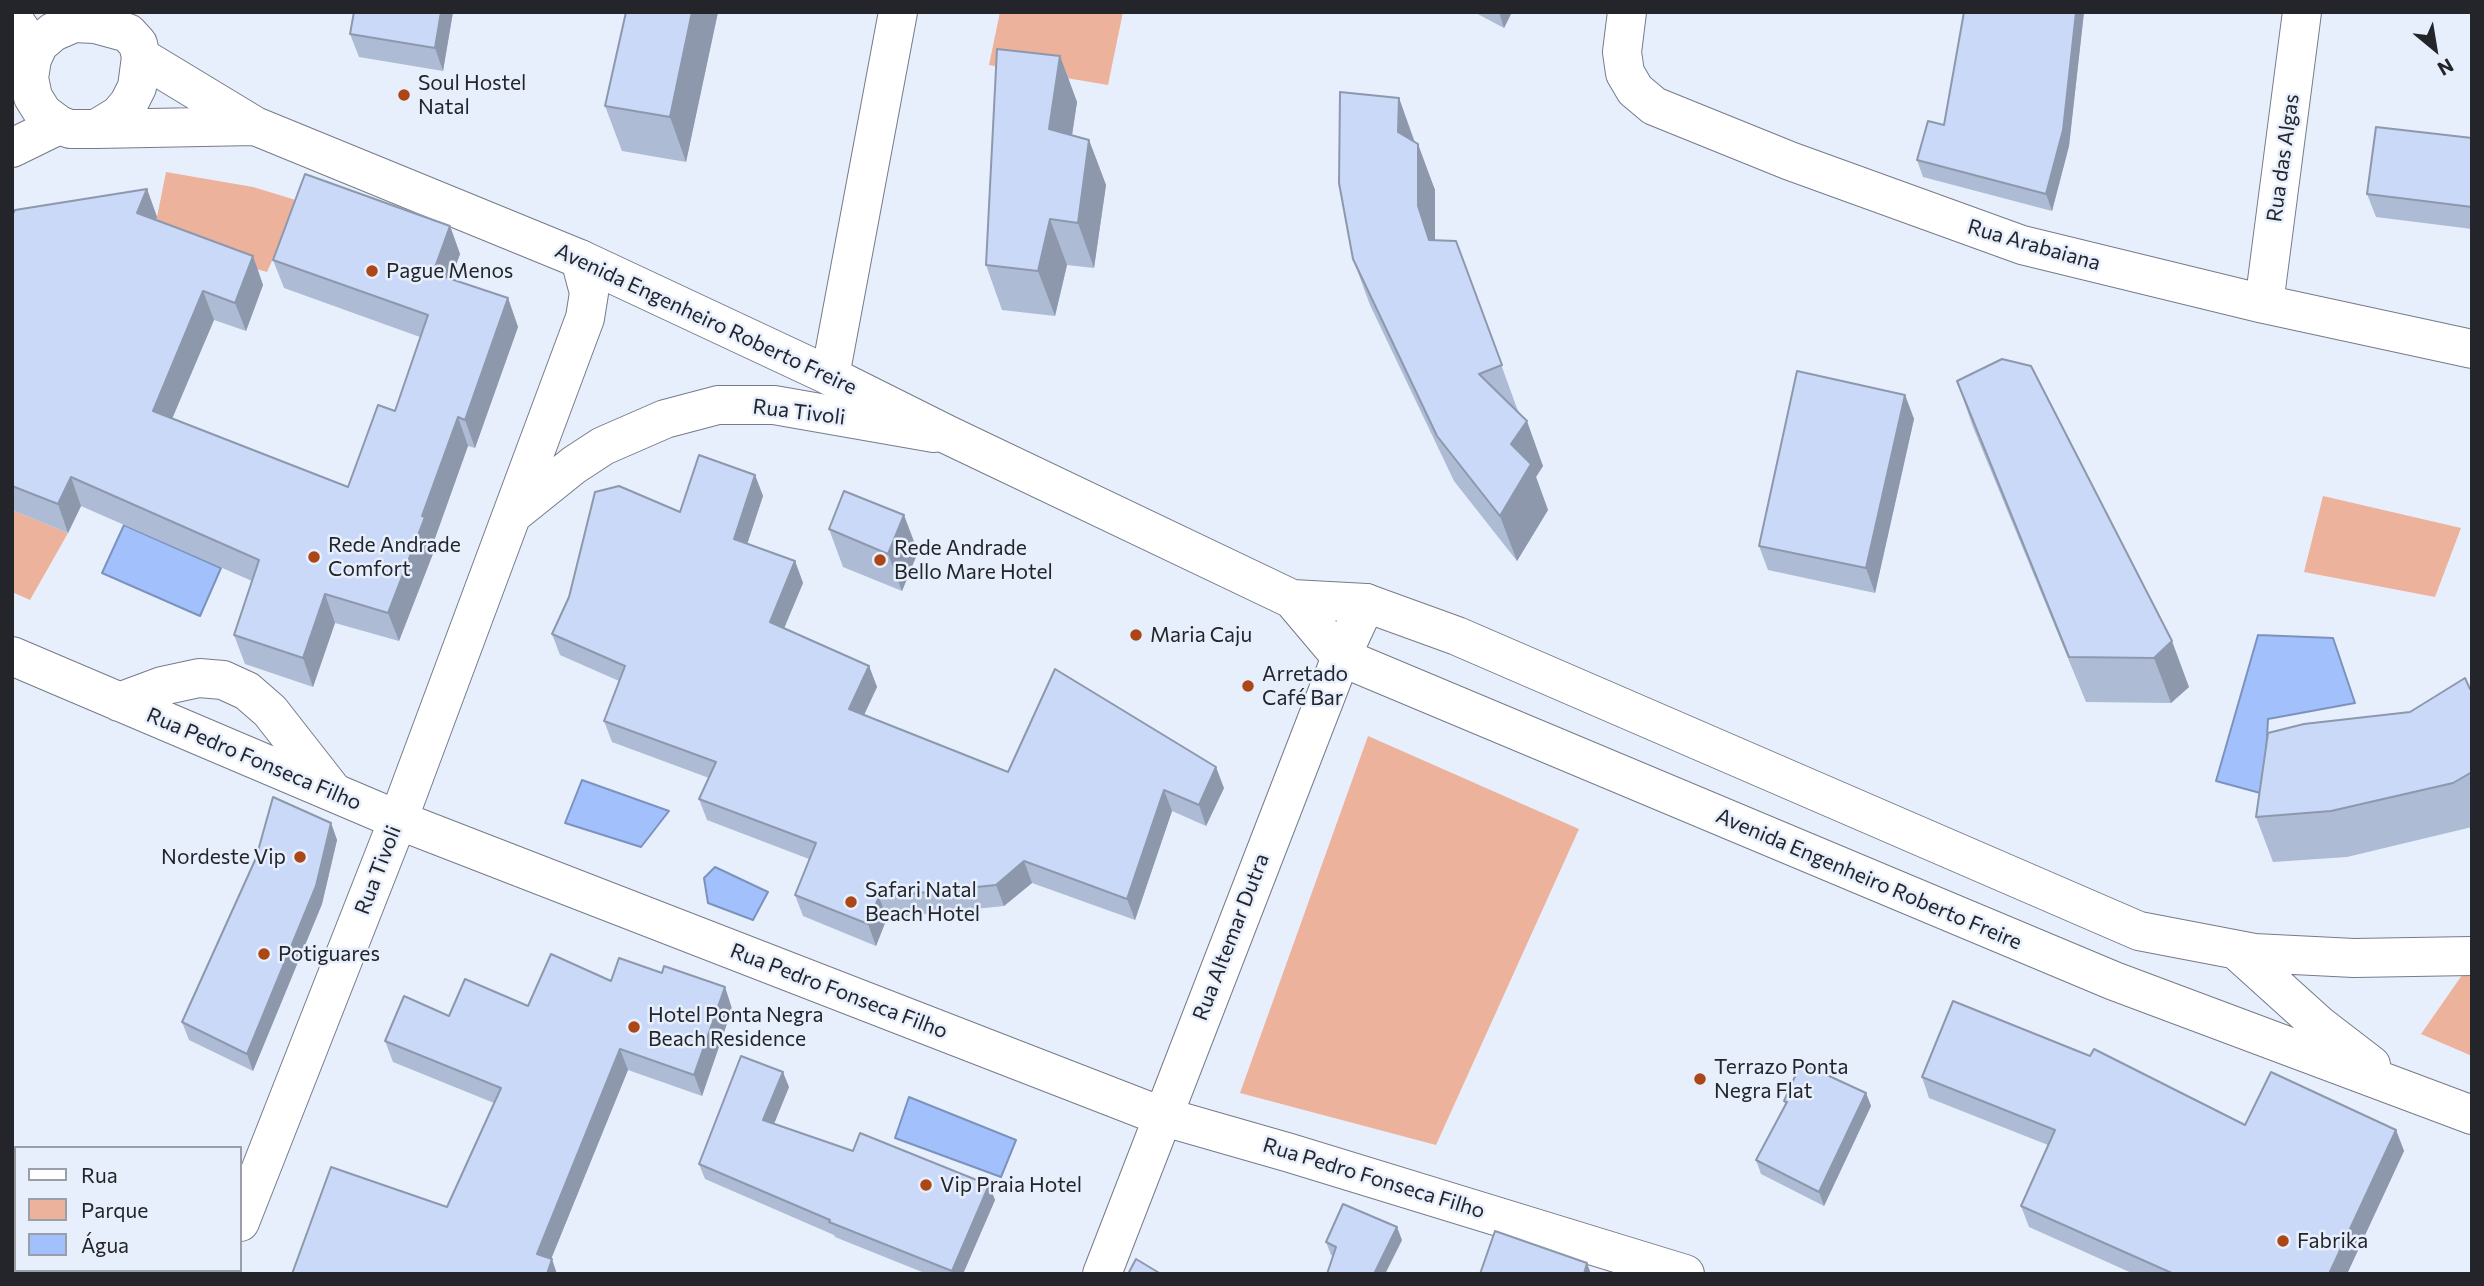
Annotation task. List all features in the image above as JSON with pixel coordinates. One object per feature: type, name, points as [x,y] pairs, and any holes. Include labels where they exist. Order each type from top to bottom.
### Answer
[{"type":"street","points":[[830,376],[898,12]]},
{"type":"street","name":"Rua Arabaiana","points":[[1627,12],[1622,52],[1625,73],[1635,90],[1654,106],[1815,171],[2022,245],[2264,304],[2472,349]]},
{"type":"street","name":"Rua das Algas","points":[[2264,304],[2302,12]]},
{"type":"street","points":[[12,17],[24,34],[32,59]]},
{"type":"street","points":[[134,34],[137,87],[120,115],[77,127],[43,113],[33,97],[29,78],[32,59],[39,44],[53,32],[60,18],[134,34],[256,126]]},
{"type":"street","name":"Avenida Engenheiro Roberto Freire","points":[[12,148],[77,127],[256,126],[580,259],[1293,599],[1366,603],[1457,636],[2139,931],[2236,950],[2354,958],[2472,956]]},
{"type":"street","name":"Rua Tivoli","points":[[242,1217],[398,820],[585,318],[589,293],[580,259]]},
{"type":"street","name":"Rua Tivoli","points":[[511,515],[573,465],[603,446],[665,419],[718,405],[774,405],[948,435]]},
{"type":"street","name":"Avenida Engenheiro Roberto Freire","points":[[1293,599],[1341,656],[2114,981],[2472,1115]]},
{"type":"street","name":"Rua Altemar Dutra","points":[[1102,1274],[1341,656],[1366,603]]},
{"type":"street","name":"Rua Pedro Fonseca Filho","points":[[12,656],[398,820],[1161,1116],[1630,1255],[1685,1274]]},
{"type":"street","points":[[119,702],[162,686],[199,678],[223,680],[247,691],[270,712],[288,731],[332,791]]},
{"type":"street","points":[[2236,950],[2319,1025],[2404,1089]]},
{"type":"green space","points":[[1000,12],[1123,12],[1108,85],[989,65]]},
{"type":"green space","points":[[166,172],[253,187],[299,201],[267,272],[148,239],[157,217]]},
{"type":"green space","points":[[2323,496],[2461,528],[2435,597],[2304,572]]},
{"type":"green space","points":[[12,510],[68,533],[30,600],[12,592]]},
{"type":"green space","points":[[1368,736],[1579,829],[1436,1145],[1240,1093]]},
{"type":"green space","points":[[2467,968],[2472,969],[2472,1056],[2421,1034]]},
{"type":"water","points":[[124,525],[221,568],[200,616],[102,573]]},
{"type":"water","points":[[2258,635],[2333,638],[2355,703],[2268,719],[2264,794],[2216,781]]},
{"type":"water","points":[[582,780],[669,811],[641,847],[565,823]]},
{"type":"water","points":[[715,867],[768,892],[753,920],[708,903],[704,878]]},
{"type":"water","points":[[909,1097],[1016,1140],[1001,1177],[895,1138]]},
{"type":"building","points":[[354,12],[441,12],[435,48],[350,34]]},
{"type":"building","points":[[626,12],[692,12],[670,117],[605,106]]},
{"type":"building","points":[[1964,12],[2076,12],[2063,130],[2046,194],[1917,160],[1928,121],[1944,125]]},
{"type":"building","points":[[997,49],[1060,56],[1049,129],[1089,140],[1078,223],[1050,219],[1038,271],[986,265]]},
{"type":"building","points":[[1340,92],[1399,98],[1398,132],[1418,144],[1418,206],[1429,240],[1456,241],[1502,365],[1479,374],[1527,421],[1511,444],[1531,464],[1500,516],[1437,436],[1353,259],[1339,183]]},
{"type":"building","points":[[2376,127],[2472,138],[2472,207],[2367,194]]},
{"type":"building","points":[[305,174],[450,226],[433,273],[508,298],[465,420],[458,417],[422,516],[425,517],[388,613],[325,594],[303,658],[234,635],[259,560],[71,477],[58,504],[12,486],[12,215],[15,210],[147,189],[137,213],[253,256],[235,303],[203,291],[153,411],[348,487],[378,405],[395,411],[428,315],[273,260]]},
{"type":"building","points":[[2002,359],[2031,366],[2172,641],[2154,658],[2069,657],[1957,381]]},
{"type":"building","points":[[1797,371],[1905,395],[1866,568],[1759,546]]},
{"type":"building","points":[[699,455],[755,475],[734,539],[795,561],[770,622],[869,666],[849,709],[1008,772],[1055,669],[1216,767],[1199,805],[1164,790],[1127,899],[1024,861],[996,885],[879,897],[868,924],[795,895],[816,843],[699,799],[716,762],[604,721],[625,666],[552,634],[569,597],[595,492],[619,486],[680,512]]},
{"type":"building","points":[[844,491],[904,515],[888,554],[829,529]]},
{"type":"building","points":[[2465,678],[2470,689],[2472,687],[2472,772],[2453,783],[2331,811],[2256,817],[2268,733],[2304,724],[2410,712]]},
{"type":"building","points":[[273,797],[331,823],[316,886],[247,1054],[182,1022],[256,858]]},
{"type":"building","points":[[551,954],[611,981],[619,958],[662,973],[664,966],[725,987],[694,1075],[620,1049],[537,1254],[552,1259],[547,1274],[292,1274],[331,1167],[447,1207],[501,1088],[385,1041],[404,996],[449,1016],[465,979],[528,1006]]},
{"type":"building","points":[[1953,1001],[2090,1056],[2094,1049],[2245,1125],[2271,1072],[2396,1130],[2329,1274],[2174,1274],[2021,1206],[2055,1130],[1922,1077]]},
{"type":"building","points":[[741,1056],[783,1072],[763,1120],[853,1151],[860,1133],[989,1185],[952,1271],[829,1222],[830,1220],[699,1164]]},
{"type":"building","points":[[1801,1063],[1866,1093],[1819,1192],[1756,1160],[1787,1102],[1784,1101]]},
{"type":"building","points":[[1343,1204],[1397,1227],[1374,1274],[1327,1274],[1336,1247],[1326,1242]]},
{"type":"building","points":[[1495,1231],[1587,1263],[1584,1274],[1480,1274]]},
{"type":"building","points":[[1136,1259],[1161,1274],[1128,1274]]},
{"type":"place","name":"Soul Hostel Natal","points":[[404,95]]},
{"type":"place","name":"Pague Menos","points":[[372,271]]},
{"type":"place","name":"Rede Andrade Comfort","points":[[314,557]]},
{"type":"place","name":"Rede Andrade Bello Mare Hotel","points":[[880,560]]},
{"type":"place","name":"Maria Caju","points":[[1136,635]]},
{"type":"place","name":"Arretado Café Bar","points":[[1248,686]]},
{"type":"place","name":"Nordeste Vip","points":[[300,857]]},
{"type":"place","name":"Safari Natal Beach Hotel","points":[[851,902]]},
{"type":"place","name":"Potiguares","points":[[264,954]]},
{"type":"place","name":"Hotel Ponta Negra Beach Residence","points":[[634,1027]]},
{"type":"place","name":"Terrazo Ponta Negra Flat","points":[[1700,1079]]},
{"type":"place","name":"Vip Praia Hotel","points":[[926,1185]]},
{"type":"place","name":"Fabrika","points":[[2283,1241]]}]
